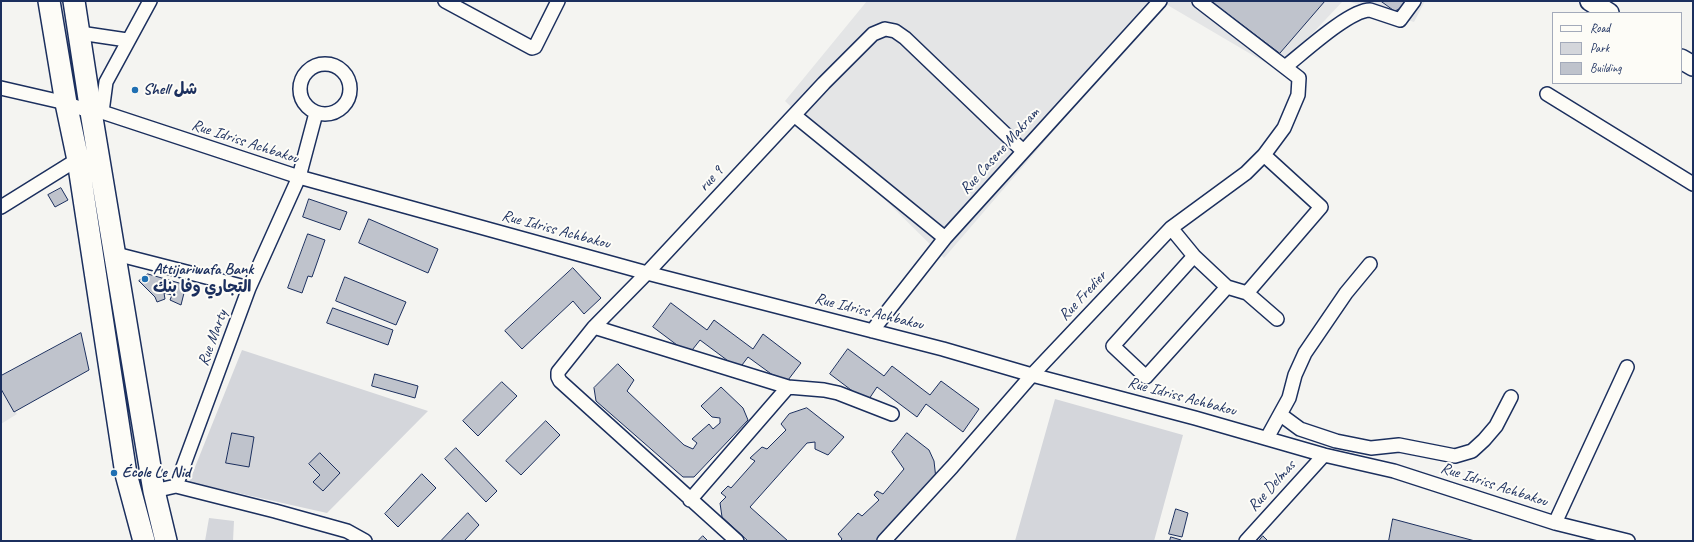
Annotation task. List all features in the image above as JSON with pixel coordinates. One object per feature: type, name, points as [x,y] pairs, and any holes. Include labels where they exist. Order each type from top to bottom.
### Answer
[{"type":"main road","points":[[49,1],[66,103],[78,160],[126,474],[144,541]]},
{"type":"main road","points":[[74,1],[96,112],[97,146],[154,491],[166,541]]},
{"type":"street","points":[[96,112],[106,82],[127,40],[150,1]]},
{"type":"street","points":[[445,1],[532,48],[535,47],[558,1]]},
{"type":"street","name":"Rue Casene Makram","points":[[872,331],[945,238],[1160,1]]},
{"type":"street","points":[[1199,1],[1285,68],[1328,33],[1359,13],[1365,10],[1370,10],[1400,20],[1414,1]]},
{"type":"street","points":[[1590,1],[1607,12]]},
{"type":"street","name":"rue 9","points":[[690,500],[560,381],[558,372],[594,327],[648,273],[794,115],[873,34],[885,29],[895,31],[904,38],[1023,151]]},
{"type":"street","points":[[80,33],[127,40]]},
{"type":"street","points":[[1682,60],[1693,66]]},
{"type":"street","name":"Rue Fredier","points":[[884,541],[952,468],[1032,375],[1171,228],[1246,174],[1264,155],[1284,128],[1298,95],[1299,78],[1285,68]]},
{"type":"street","name":"Rue Idriss Achbakou","points":[[1,88],[66,103],[299,177],[648,273],[943,349],[1032,375],[1324,454],[1394,471],[1555,523],[1628,541]]},
{"type":"street","points":[[1547,94],[1693,184]]},
{"type":"street","name":"Rue Marty","points":[[176,486],[250,288],[299,177],[316,113]]},
{"type":"street","points":[[794,115],[945,238]]},
{"type":"street","points":[[1,207],[78,160],[97,146]]},
{"type":"street","points":[[1247,293],[1321,207],[1264,155]]},
{"type":"street","points":[[1171,228],[1194,256],[1227,287],[1247,293],[1277,319]]},
{"type":"street","points":[[116,254],[250,288]]},
{"type":"street","points":[[1194,256],[1113,346],[1146,377],[1227,287]]},
{"type":"street","points":[[1267,438],[1281,415],[1305,353],[1346,293],[1370,264]]},
{"type":"street","points":[[594,327],[788,387],[824,390],[838,393],[892,414]]},
{"type":"street","points":[[1555,523],[1627,367]]},
{"type":"street","points":[[737,541],[690,500],[788,387]]},
{"type":"street","points":[[1281,415],[1300,429],[1336,441],[1372,448],[1399,445],[1455,456],[1472,451],[1484,440],[1496,426],[1511,397]]},
{"type":"street","name":"Rue Delmas","points":[[1246,541],[1324,454]]},
{"type":"street","points":[[154,491],[176,486],[339,529],[365,541]]},
{"type":"shaded area","points":[[867,1],[1343,1],[1278,70],[1164,3],[944,258],[785,101]]},
{"type":"shaded area","points":[[1347,1],[1425,1],[1414,22]]},
{"type":"shaded area","points":[[1,390],[17,414],[1,424]]},
{"type":"green space","points":[[242,350],[428,411],[327,513],[189,482]]},
{"type":"green space","points":[[1055,399],[1183,435],[1154,541],[1015,541]]},
{"type":"green space","points":[[209,518],[234,521],[233,541],[205,541]]},
{"type":"building","points":[[1211,1],[1325,1],[1280,53]]},
{"type":"building","points":[[1381,1],[1407,1],[1403,7],[1395,11]]},
{"type":"building","points":[[61,188],[68,200],[55,207],[48,195]]},
{"type":"building","points":[[309,199],[347,212],[340,230],[303,217]]},
{"type":"building","points":[[369,219],[438,249],[428,273],[359,243]]},
{"type":"building","points":[[308,234],[325,240],[312,277],[308,276],[302,293],[288,288]]},
{"type":"building","points":[[573,268],[601,298],[584,314],[573,301],[522,349],[505,331]]},
{"type":"building","points":[[148,274],[186,285],[181,305],[170,300],[172,295],[164,293],[165,299],[157,302],[155,297],[139,281]]},
{"type":"building","points":[[345,277],[406,302],[396,325],[336,301]]},
{"type":"building","points":[[671,303],[707,330],[714,320],[753,349],[763,334],[801,363],[785,384],[748,357],[739,369],[700,340],[689,354],[653,327]]},
{"type":"building","points":[[333,308],[393,330],[388,345],[327,323]]},
{"type":"building","points":[[81,333],[89,370],[14,412],[1,389],[1,376]]},
{"type":"building","points":[[848,349],[884,376],[892,366],[930,395],[941,381],[979,409],[963,432],[926,404],[917,417],[877,387],[867,402],[830,374]]},
{"type":"building","points":[[618,364],[634,380],[627,391],[684,445],[693,449],[697,443],[692,439],[709,424],[713,429],[720,423],[720,418],[712,417],[701,406],[721,387],[743,408],[748,420],[694,477],[683,477],[596,401],[594,388]]},
{"type":"building","points":[[375,374],[418,386],[415,398],[372,386]]},
{"type":"building","points":[[502,382],[517,396],[478,436],[463,421]]},
{"type":"building","points":[[807,408],[844,437],[828,455],[815,449],[815,442],[807,443],[750,507],[788,541],[748,541],[722,517],[720,503],[726,497],[721,493],[728,486],[731,488],[755,461],[750,458],[762,447],[767,449],[786,430],[781,424],[789,414]]},
{"type":"building","points":[[546,421],[560,435],[521,475],[506,461]]},
{"type":"building","points":[[232,433],[254,437],[249,467],[226,463]]},
{"type":"building","points":[[907,433],[929,450],[934,461],[936,479],[877,541],[840,541],[842,539],[838,534],[858,513],[862,516],[879,500],[874,495],[877,491],[883,494],[904,469],[892,452]]},
{"type":"building","points":[[456,448],[497,491],[486,502],[445,459]]},
{"type":"building","points":[[320,453],[340,473],[323,491],[313,482],[320,475],[309,464]]},
{"type":"building","points":[[422,474],[436,488],[398,527],[385,514]]},
{"type":"building","points":[[1176,509],[1188,513],[1182,537],[1169,534]]},
{"type":"building","points":[[468,513],[479,525],[464,541],[441,541]]},
{"type":"building","points":[[1393,519],[1475,541],[1389,541]]},
{"type":"building","points":[[703,536],[708,541],[698,541]]},
{"type":"building","points":[[1263,536],[1268,541],[1259,541]]},
{"type":"building","points":[[1171,537],[1181,540],[1181,541],[1170,541]]},
{"type":"place","name":"Shell شل","points":[[135,90]]},
{"type":"place","name":"Attijariwafa Bank التجاري وفا بنك","points":[[145,279]]},
{"type":"place","name":"École Le Nid","points":[[114,473]]}]
